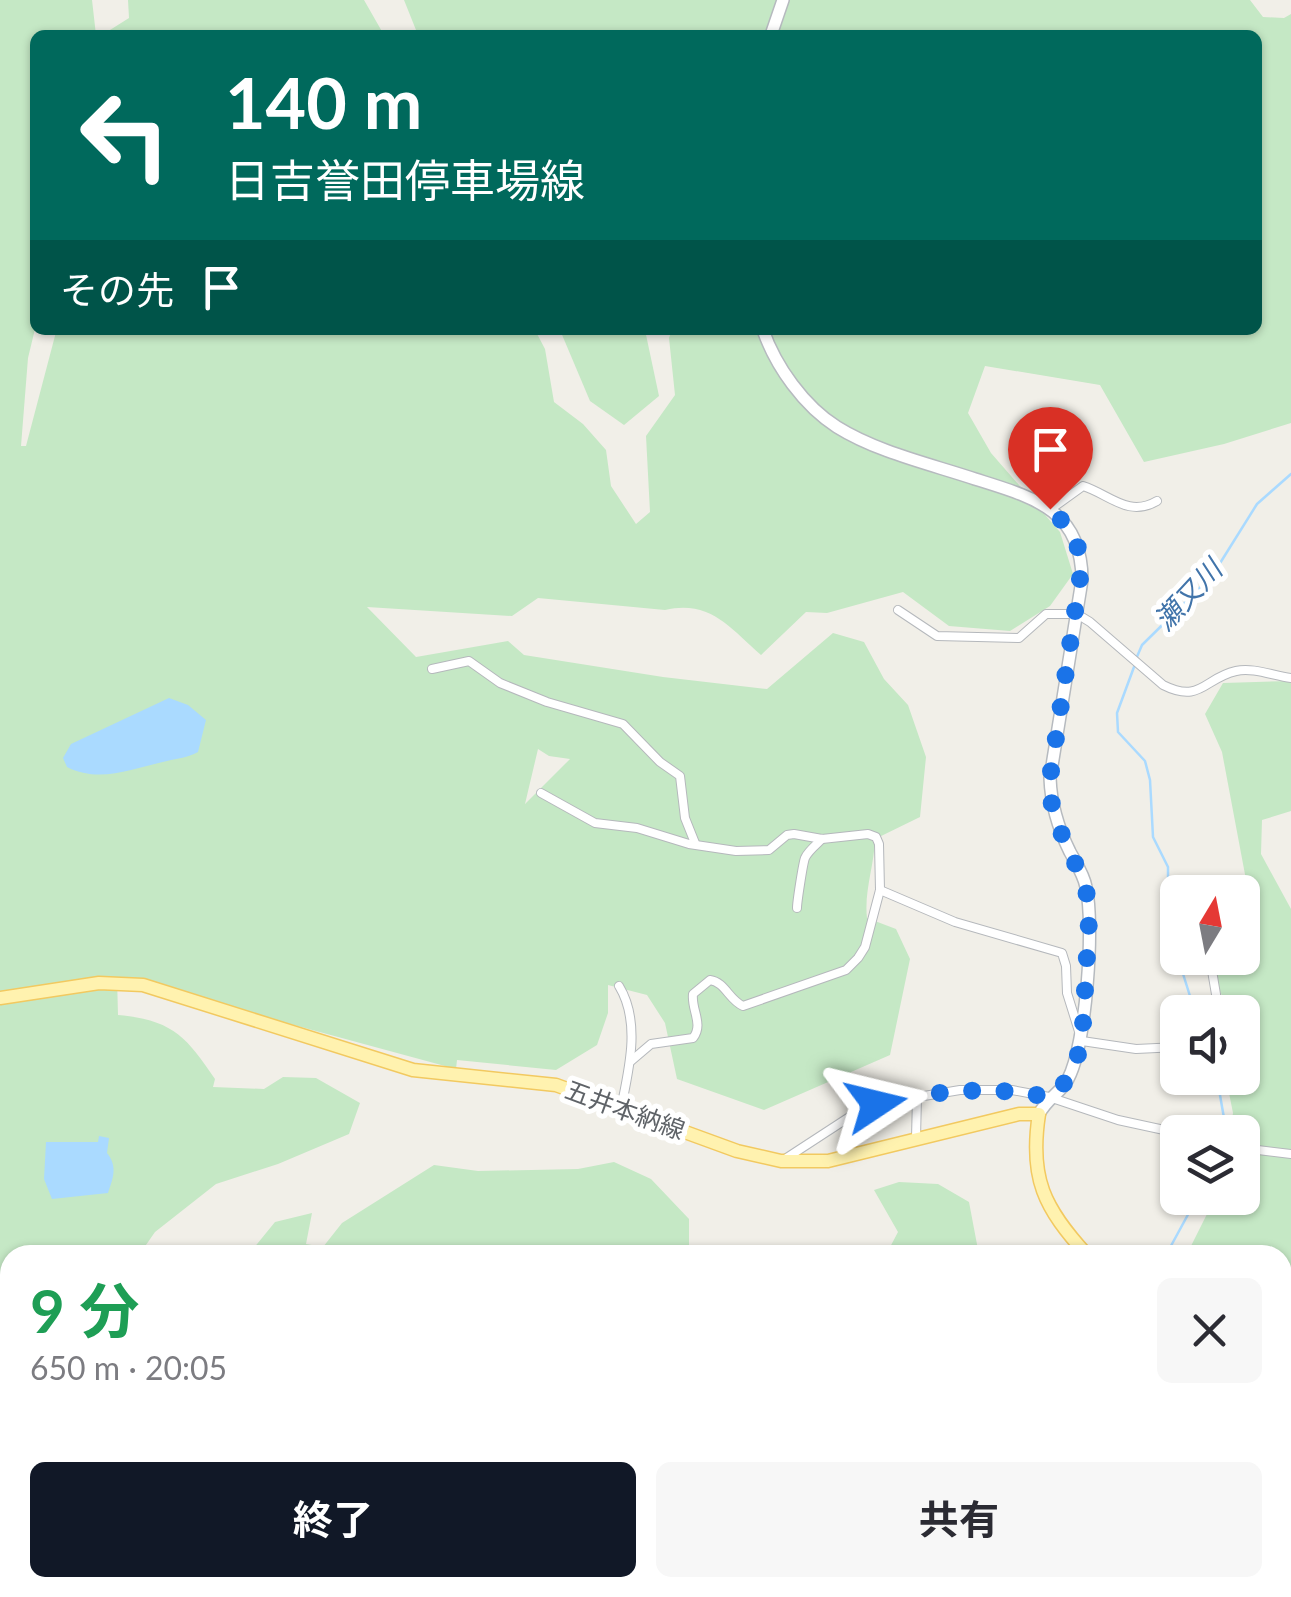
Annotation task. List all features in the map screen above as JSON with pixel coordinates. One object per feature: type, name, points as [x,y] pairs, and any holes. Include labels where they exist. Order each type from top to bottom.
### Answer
[{"type":"main road","points":[[773,30],[783,0]]},
{"type":"main road","points":[[766,335],[795,386],[816,411],[839,428],[902,454],[1024,494],[1065,522],[1080,548],[1082,580],[1050,797],[1058,826],[1086,887],[1089,921],[1082,1041],[1063,1088],[1048,1097],[1039,1114],[1035,1152],[1042,1192],[1057,1221],[1078,1245]]},
{"type":"main road","name":"五井本納線","points":[[0,998],[98,983],[143,985],[412,1070],[556,1085],[737,1151],[782,1161],[828,1161],[1019,1114],[1039,1114]]},
{"type":"street","points":[[1050,509],[1083,486],[1126,506],[1144,508],[1157,502]]},
{"type":"street","points":[[898,610],[937,636],[971,639],[1019,638],[1046,614],[1076,614],[1176,691],[1198,692],[1238,670],[1291,678]]},
{"type":"street","points":[[432,670],[469,661],[500,683],[547,702],[622,724],[680,776],[685,818],[696,844]]},
{"type":"street","points":[[541,794],[595,823],[756,852],[769,850],[787,834],[822,839],[868,834],[876,837],[880,890],[866,947],[846,970],[743,1006],[720,983],[710,980],[693,994],[698,1020],[693,1038],[651,1044],[631,1061]]},
{"type":"street","points":[[797,908],[804,860],[822,839]]},
{"type":"street","points":[[880,890],[956,922],[1062,953],[1067,993],[1082,1041],[1136,1049],[1160,1047]]},
{"type":"street","points":[[619,986],[626,996],[631,1061],[621,1108]]},
{"type":"street","points":[[782,1161],[876,1104],[991,1088],[1048,1097],[1160,1129]]},
{"type":"street","points":[[916,1138],[918,1097]]},
{"type":"street","points":[[1260,1150],[1291,1154]]},
{"type":"green space","points":[[0,0],[92,0],[95,30],[30,30],[30,335],[34,335],[21,446],[26,446],[55,335],[538,335],[545,349],[554,402],[583,424],[606,450],[611,486],[636,524],[650,512],[646,436],[675,395],[670,335],[1262,335],[1262,30],[416,30],[404,0],[1250,0],[1263,17],[1284,18],[1291,14],[1291,423],[1224,444],[1144,462],[1100,385],[985,366],[968,413],[991,453],[1060,532],[1073,574],[1050,606],[1010,631],[949,626],[903,592],[827,613],[806,612],[761,655],[718,618],[694,609],[665,610],[538,598],[512,616],[367,607],[416,657],[508,641],[524,655],[767,689],[833,633],[864,642],[884,679],[908,705],[926,757],[920,817],[875,839],[868,889],[867,918],[896,929],[910,959],[890,1055],[764,1110],[677,1079],[665,1023],[647,995],[608,985],[608,1013],[597,1045],[556,1070],[457,1060],[456,1069],[117,977],[118,1015],[152,1021],[176,1033],[215,1079],[213,1087],[264,1089],[283,1077],[316,1078],[360,1103],[349,1134],[278,1164],[216,1184],[155,1232],[146,1245],[0,1245]],"holes":[[[538,749],[549,756],[570,759],[525,804]]]},
{"type":"green space","points":[[128,0],[364,0],[381,30],[110,30],[129,18]]},
{"type":"green space","points":[[562,335],[646,335],[659,396],[624,425],[590,401]]},
{"type":"green space","points":[[1291,681],[1291,811],[1262,820],[1261,854],[1291,909],[1291,1245],[1192,1245],[1206,1215],[1260,1215],[1260,1115],[1233,1115],[1229,1095],[1260,1095],[1260,995],[1222,995],[1213,975],[1260,975],[1260,875],[1245,875],[1222,752],[1205,714],[1223,683]]},
{"type":"green space","points":[[614,1162],[651,1179],[689,1219],[689,1245],[325,1245],[342,1223],[434,1165],[478,1171],[578,1169]]},
{"type":"green space","points":[[899,1182],[938,1184],[969,1202],[977,1245],[891,1245],[898,1232],[874,1190]]},
{"type":"green space","points":[[312,1213],[306,1244],[312,1245],[256,1245],[275,1222]]},
{"type":"water","points":[[169,698],[188,705],[206,720],[198,752],[117,773],[92,774],[67,767],[63,758],[71,744]]},
{"type":"water","points":[[99,1136],[109,1138],[107,1153],[114,1173],[108,1193],[52,1199],[44,1179],[46,1142],[98,1142]]},
{"type":"waterway","name":"瀬又川","points":[[1136,659],[1142,645],[1212,576],[1257,504],[1291,474]]},
{"type":"waterway","name":"瀬又川","points":[[1134,667],[1117,713],[1118,732],[1145,761],[1153,837],[1168,867],[1168,926],[1190,995]]},
{"type":"waterway","name":"瀬又川","points":[[1220,1095],[1223,1115]]},
{"type":"waterway","name":"瀬又川","points":[[1171,1245],[1188,1215]]},
{"type":"route","points":[[876,1104],[991,1088],[1048,1097],[1063,1088],[1082,1041],[1088,902],[1083,877],[1067,848],[1050,797],[1082,565],[1080,548],[1065,522],[1050,509]]}]
